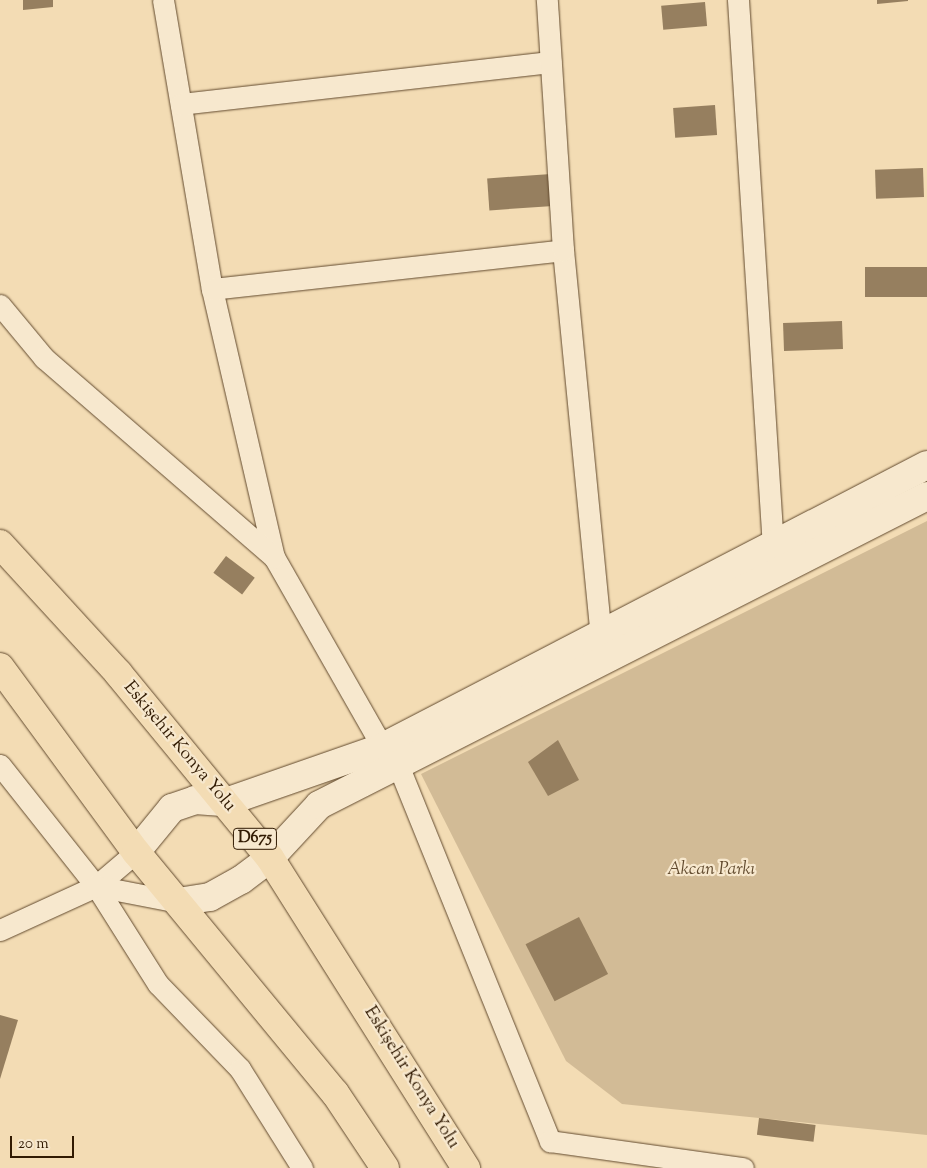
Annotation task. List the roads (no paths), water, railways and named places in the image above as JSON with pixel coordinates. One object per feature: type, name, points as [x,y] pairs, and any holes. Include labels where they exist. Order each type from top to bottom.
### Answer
[{"type":"highway","name":"Eskişehir Konya Yolu","points":[[0,544],[118,673],[226,802],[270,858],[466,1168]]},
{"type":"highway","points":[[0,667],[136,852],[334,1093],[385,1168]]},
{"type":"street","points":[[163,0],[212,289],[274,557],[391,760],[550,1141],[743,1168]]},
{"type":"street","points":[[547,0],[563,250],[606,646]]},
{"type":"street","points":[[738,0],[780,558]]},
{"type":"street","points":[[181,104],[551,62]]},
{"type":"street","points":[[212,289],[563,250]]},
{"type":"street","points":[[0,305],[44,358],[274,557]]},
{"type":"street","points":[[780,558],[927,464]]},
{"type":"street","points":[[96,886],[178,902],[210,897],[270,858],[319,805],[391,760],[606,646],[780,558],[927,496]]},
{"type":"street","points":[[0,930],[96,886],[136,852],[172,808],[195,800],[226,802],[391,760]]},
{"type":"street","points":[[0,764],[96,886],[158,984],[240,1069],[302,1168]]},
{"type":"park label","name":"Akcan Parkı","points":[[711,870]]}]
